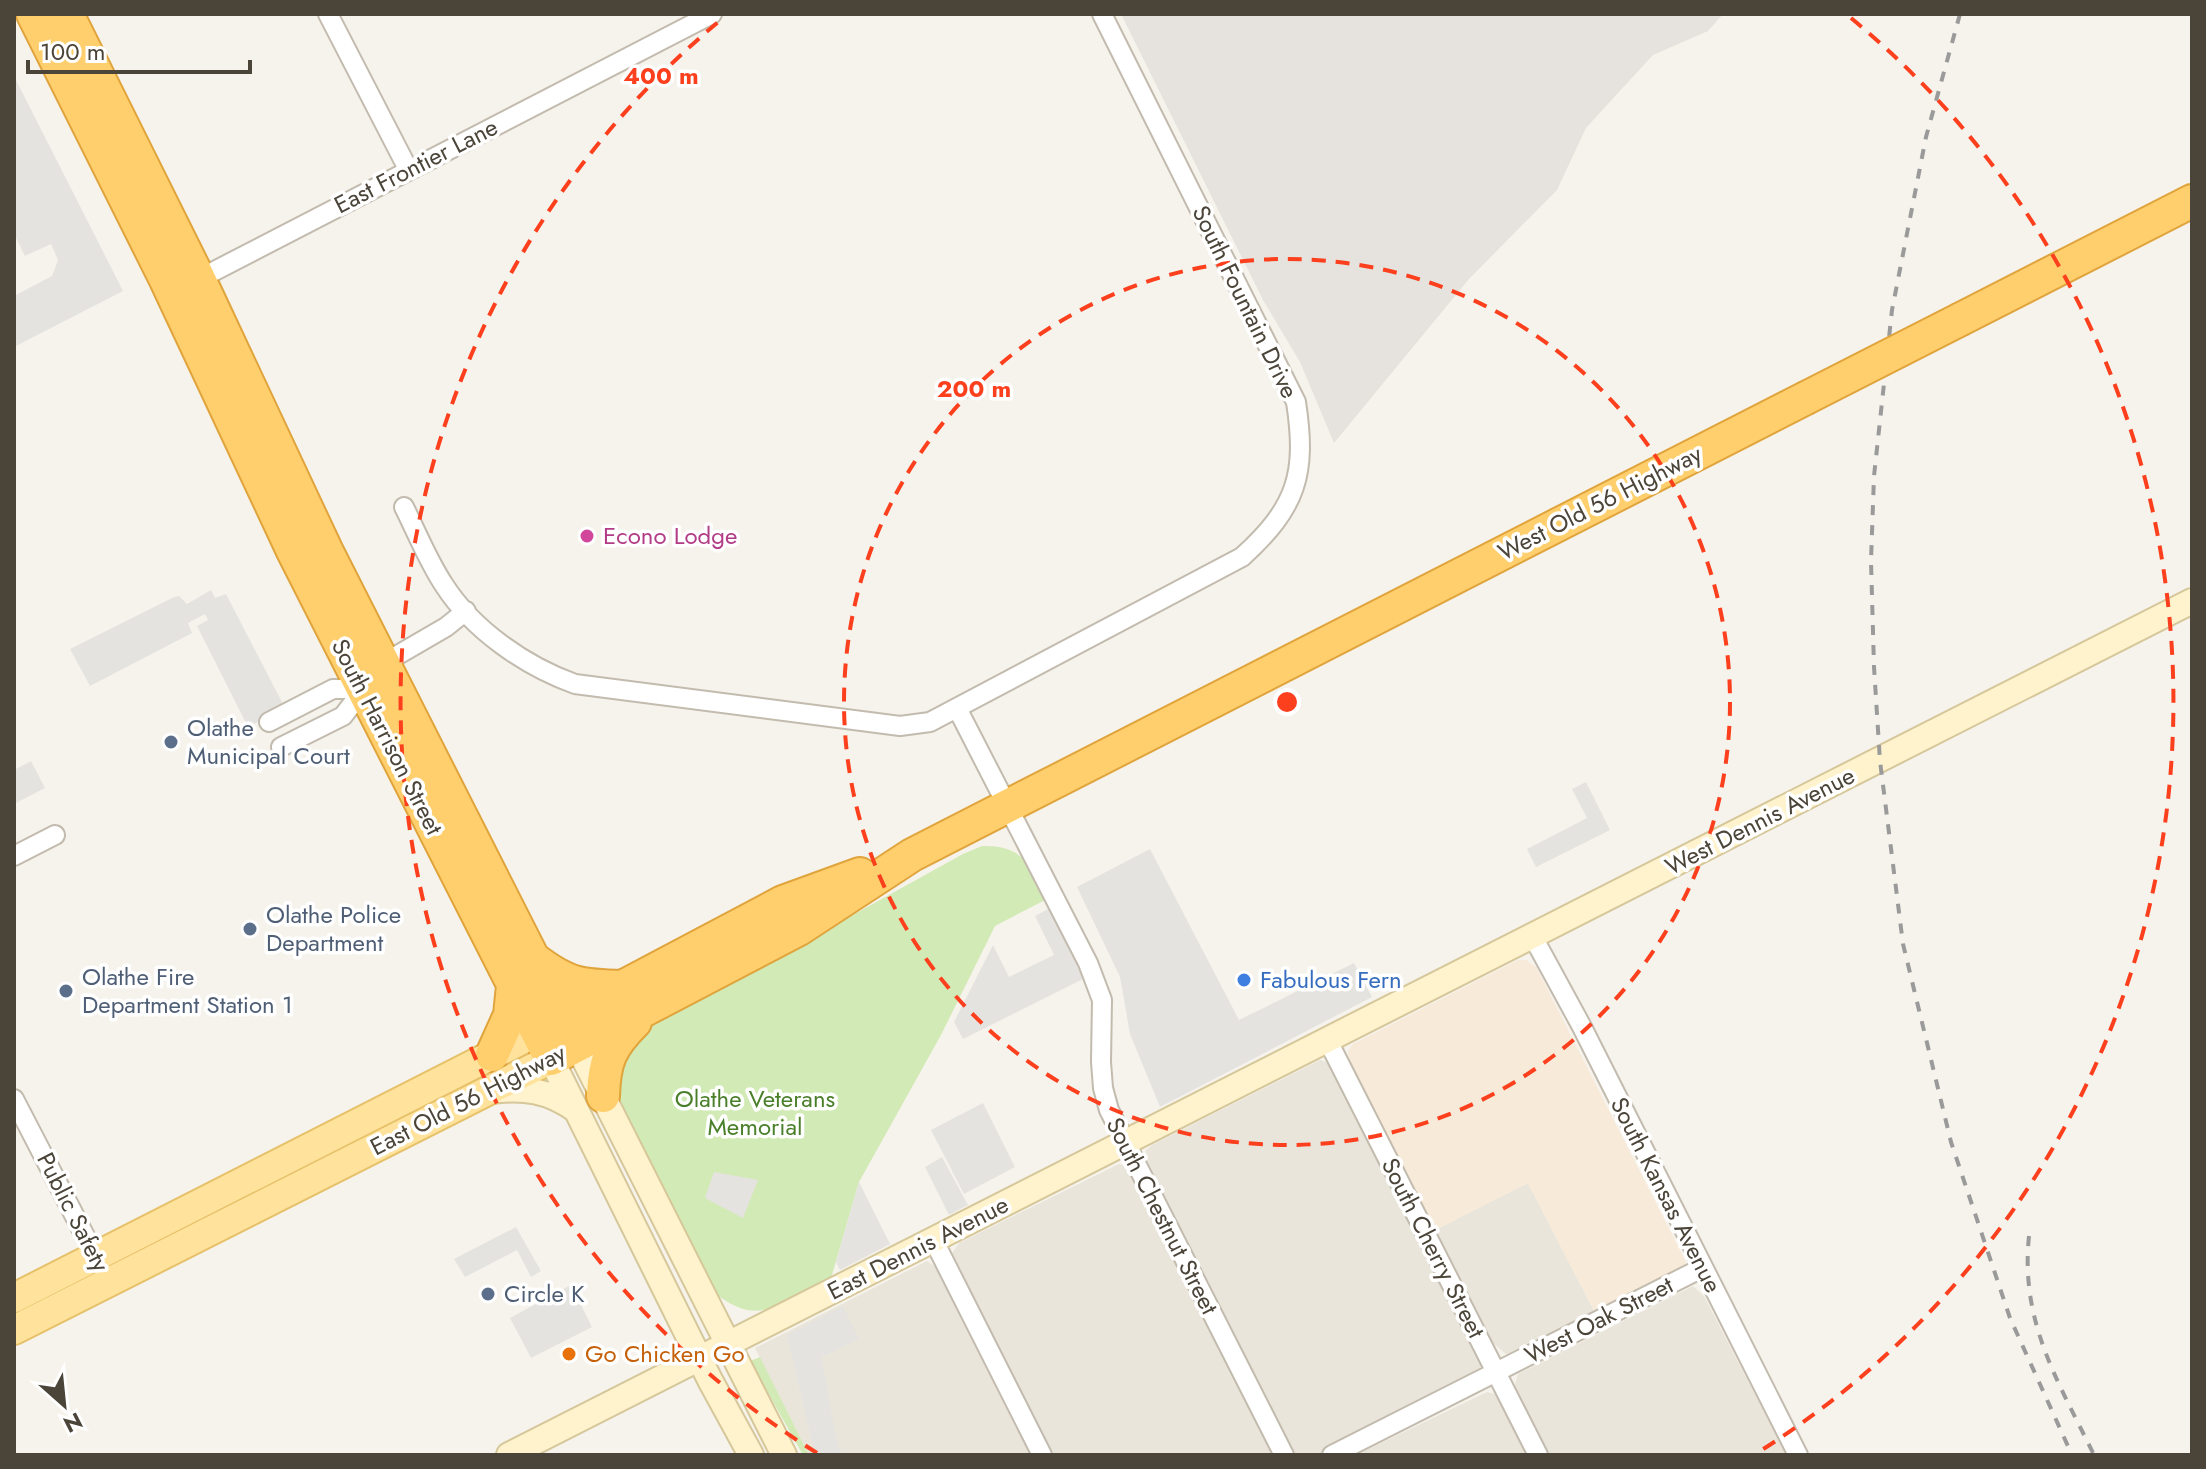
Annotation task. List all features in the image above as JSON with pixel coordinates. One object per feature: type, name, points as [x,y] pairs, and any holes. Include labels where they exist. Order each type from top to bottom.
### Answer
[{"type":"highway","name":"South Harrison Street","points":[[33,14],[117,179],[209,376],[363,689],[513,986],[557,1038]]},
{"type":"highway","name":"South Harrison Street","points":[[67,14],[199,279],[327,552],[534,959],[557,1038]]},
{"type":"highway","name":"West Old 56 Highway","points":[[1008,806],[2192,201]]},
{"type":"highway","name":"East Old 56 Highway","points":[[557,1038],[648,1008],[799,929],[912,855],[1008,806]]},
{"type":"highway","name":"East Old 56 Highway","points":[[557,1038],[623,987],[783,902],[912,855]]},
{"type":"highway","points":[[534,959],[572,983],[623,987]]},
{"type":"highway","points":[[492,1055],[510,1015],[513,986]]},
{"type":"highway","points":[[590,1103],[609,1053],[648,1008]]},
{"type":"main road","name":"East Old 56 Highway","points":[[14,1298],[492,1055],[557,1038]]},
{"type":"main road","name":"East Old 56 Highway","points":[[14,1330],[484,1092],[557,1038]]},
{"type":"street","points":[[328,14],[408,169]]},
{"type":"street","name":"East Frontier Lane","points":[[199,279],[712,14]]},
{"type":"street","name":"South Fountain Drive","points":[[404,507],[444,585],[466,611],[519,657],[549,674],[575,684],[900,726],[930,722],[1242,557],[1265,536],[1293,493],[1302,438],[1296,402],[1102,14]]},
{"type":"street","name":"West Dennis Avenue","points":[[1328,1041],[2192,601]]},
{"type":"street","points":[[281,747],[343,716],[384,663],[446,627],[466,611]]},
{"type":"street","points":[[269,722],[333,689],[363,689]]},
{"type":"street","name":"South Chestnut Street","points":[[957,708],[1098,987],[1103,1015],[1103,1088],[1109,1110],[1284,1455]]},
{"type":"street","points":[[14,856],[55,835]]},
{"type":"street","name":"South Kansas Avenue","points":[[1533,937],[1582,1027],[1798,1455]]},
{"type":"street","name":"South Harrison Street","points":[[557,1038],[784,1455]]},
{"type":"street","name":"East Dennis Avenue","points":[[509,1455],[1328,1041]]},
{"type":"street","name":"South Cherry Street","points":[[1328,1041],[1538,1455]]},
{"type":"street","points":[[484,1092],[514,1088],[536,1090],[590,1103]]},
{"type":"street","name":"Public Safety","points":[[14,1099],[109,1282]]},
{"type":"street","name":"South Harrison Street","points":[[590,1103],[700,1358],[751,1455]]},
{"type":"street","points":[[934,1241],[1042,1455]]},
{"type":"street","name":"West Oak Street","points":[[1332,1455],[1702,1268]]},
{"type":"shaded area","points":[[1121,14],[1723,14],[1708,31],[1653,55],[1586,128],[1557,190],[1469,279],[1334,443],[1300,362],[1263,300]]},
{"type":"shaded area","points":[[14,76],[123,291],[14,347],[14,296],[52,276],[58,260],[51,244],[25,256],[14,234]]},
{"type":"shaded area","points":[[211,590],[215,598],[226,594],[285,708],[248,727],[197,626],[208,620],[205,614],[188,623],[192,633],[90,686],[70,649],[174,597],[179,596],[187,604]]},
{"type":"shaded area","points":[[31,761],[45,788],[14,804],[14,770]]},
{"type":"shaded area","points":[[1586,782],[1610,830],[1536,867],[1527,849],[1587,818],[1572,789]]},
{"type":"shaded area","points":[[1150,849],[1239,1020],[1354,963],[1372,997],[1160,1107],[1130,1034],[1120,977],[1077,887]]},
{"type":"shaded area","points":[[1052,907],[1089,976],[963,1039],[954,1022],[993,945],[1009,977],[1054,955],[1035,916]]},
{"type":"shaded area","points":[[1518,960],[1526,960],[1536,967],[1686,1262],[1681,1270],[1595,1313],[1528,1183],[1435,1230],[1349,1061],[1348,1051],[1353,1044]]},
{"type":"shaded area","points":[[1320,1060],[1333,1070],[1481,1364],[1474,1376],[1317,1455],[1299,1455],[1294,1453],[1145,1156],[1152,1145]]},
{"type":"shaded area","points":[[983,1103],[1015,1167],[964,1194],[931,1130]]},
{"type":"shaded area","points":[[942,1157],[968,1205],[949,1215],[925,1167]]},
{"type":"shaded area","points":[[1119,1164],[1128,1167],[1275,1455],[1052,1455],[952,1253],[959,1243]]},
{"type":"shaded area","points":[[714,1172],[758,1180],[743,1218],[705,1198]]},
{"type":"shaded area","points":[[859,1182],[890,1244],[840,1270],[836,1262]]},
{"type":"shaded area","points":[[1528,1183],[1595,1313],[1507,1355],[1493,1343],[1435,1230]]},
{"type":"shaded area","points":[[516,1227],[541,1271],[531,1277],[517,1250],[465,1277],[454,1259]]},
{"type":"shaded area","points":[[927,1261],[939,1269],[1033,1455],[809,1455],[755,1348]]},
{"type":"shaded area","points":[[571,1285],[592,1327],[531,1358],[510,1318]]},
{"type":"shaded area","points":[[1693,1286],[1704,1296],[1786,1455],[1549,1455],[1517,1392],[1515,1384],[1518,1374]]},
{"type":"shaded area","points":[[843,1306],[859,1339],[822,1357],[841,1455],[815,1455],[787,1335]]},
{"type":"shaded area","points":[[1487,1392],[1499,1395],[1531,1455],[1356,1455]]},
{"type":"green space","name":"Olathe Veterans Memorial","points":[[982,846],[1007,849],[1024,859],[1047,899],[995,926],[941,1035],[859,1182],[830,1282],[768,1309],[747,1310],[732,1304],[708,1289],[607,1095],[629,1039]]},
{"type":"green space","points":[[760,1357],[809,1455],[803,1455],[750,1361]]},
{"type":"railway","points":[[1960,14],[1926,137],[1892,310],[1874,476],[1871,561],[1880,761],[1903,944],[1951,1142],[2010,1318],[2072,1455]]},
{"type":"railway","points":[[2029,1236],[2030,1296],[2036,1324],[2055,1376],[2094,1455]]},
{"type":"place","name":"Econo Lodge","points":[[587,536]]},
{"type":"place","name":"Olathe Municipal Court","points":[[171,742]]},
{"type":"place","name":"Olathe Police Department","points":[[250,929]]},
{"type":"place","name":"Fabulous Fern","points":[[1244,980]]},
{"type":"place","name":"Olathe Fire Department Station 1","points":[[66,991]]},
{"type":"place","name":"Circle K","points":[[488,1294]]},
{"type":"place","name":"Go Chicken Go","points":[[569,1354]]}]
